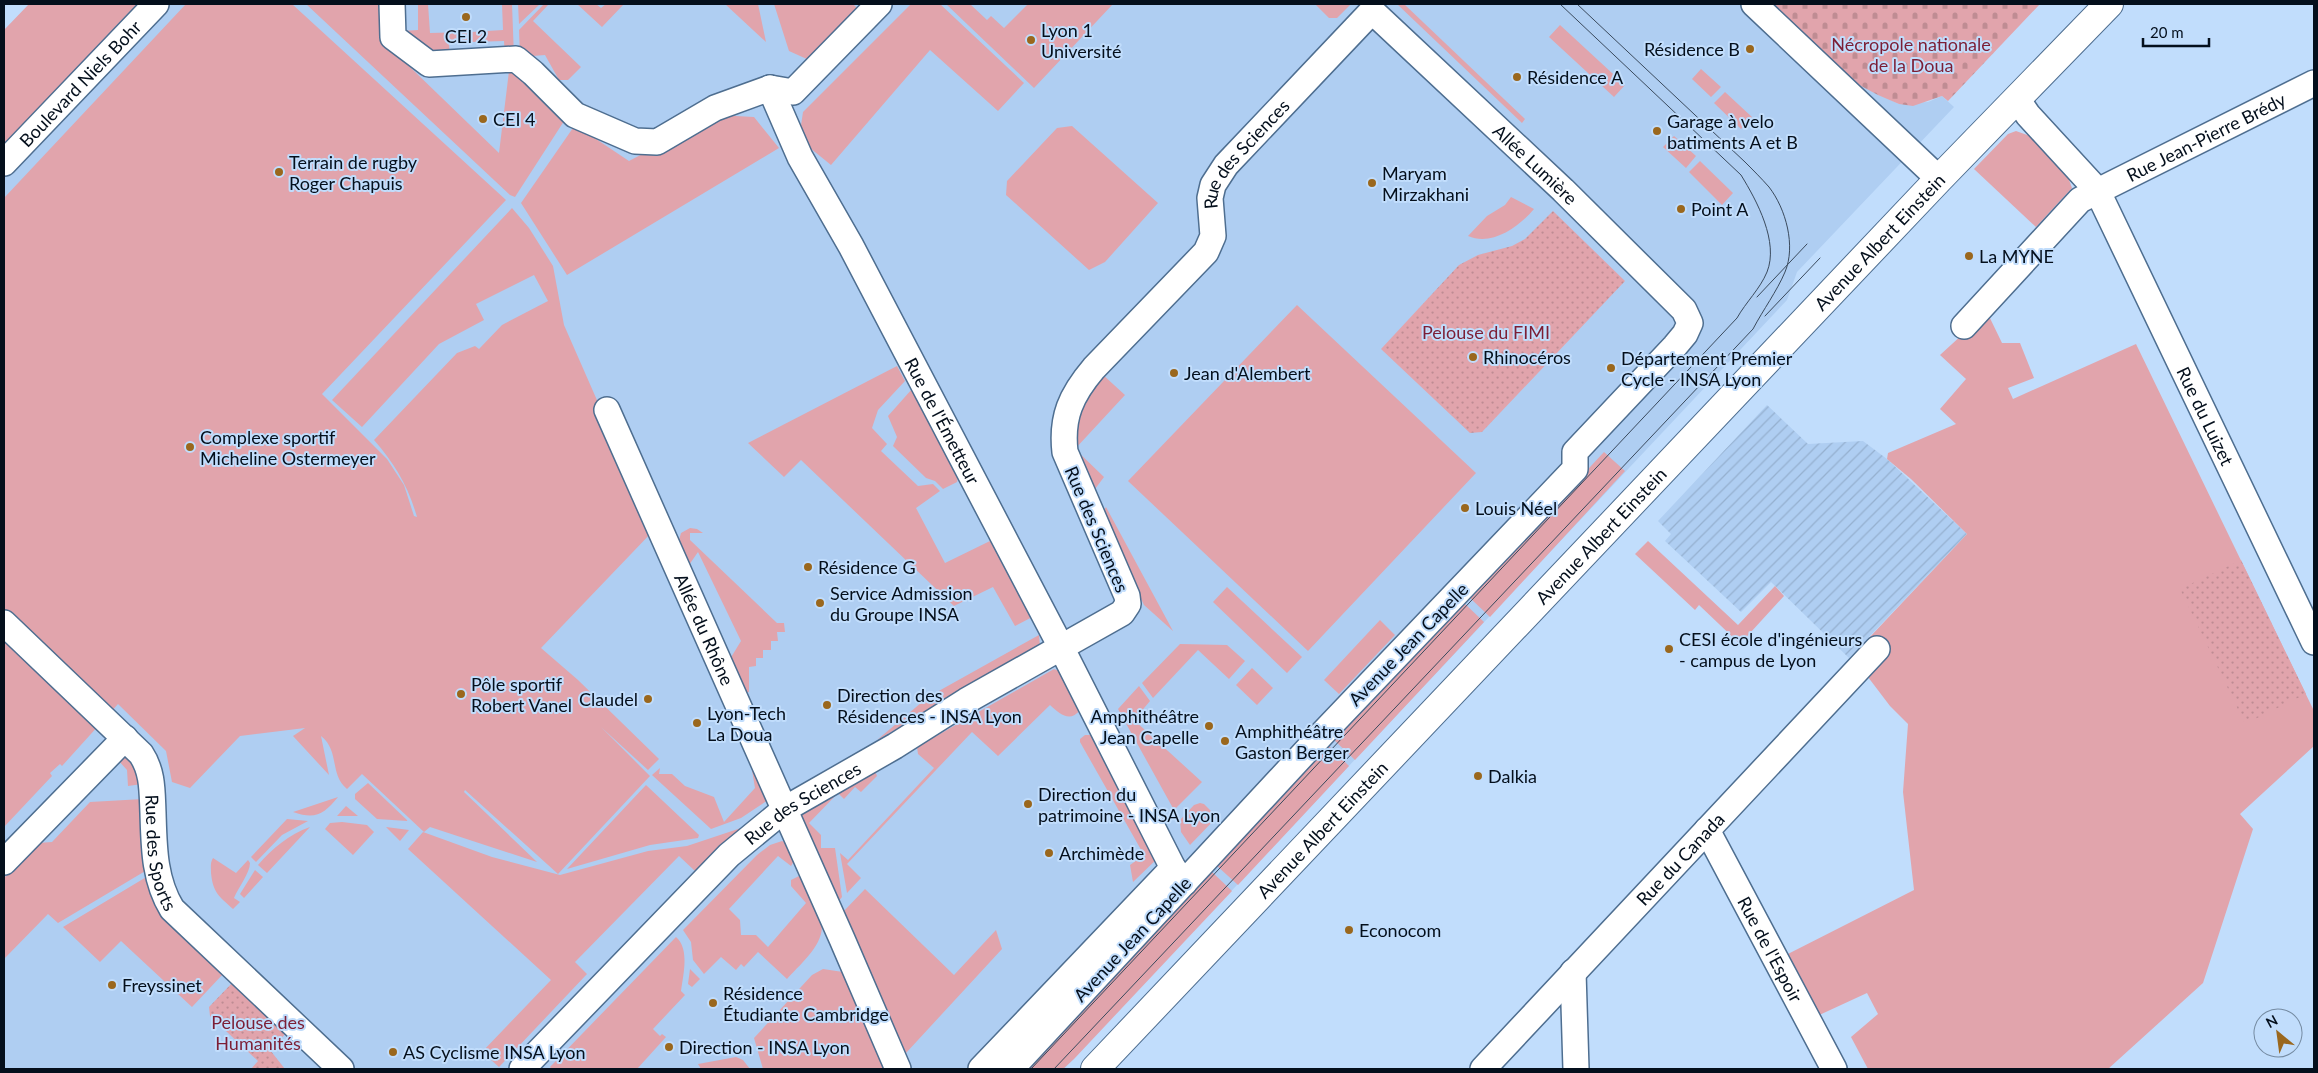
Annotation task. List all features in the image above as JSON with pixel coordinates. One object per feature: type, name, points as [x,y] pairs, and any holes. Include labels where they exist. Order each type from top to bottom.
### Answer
[{"type":"street","name":"Boulevard Niels Bohr","points":[[4,163],[156,4]]},
{"type":"street","points":[[392,4],[393,38],[429,64],[516,59],[534,73],[575,115],[635,141],[657,142],[715,108],[770,88],[793,92],[879,4]]},
{"type":"street","points":[[1754,4],[1939,179]]},
{"type":"street","name":"Avenue Albert Einstein","points":[[1095,1069],[1939,179],[2109,4]]},
{"type":"street","name":"Allée Lumière","points":[[1372,11],[1563,190],[1684,310],[1690,323]]},
{"type":"street","name":"Rue des Sciences","points":[[522,1069],[729,855],[785,810],[1122,613],[1128,604],[1126,596],[1065,452],[1063,432],[1070,405],[1078,387],[1206,252],[1213,236],[1210,198],[1213,185],[1226,165],[1372,11]]},
{"type":"street","name":"Rue Jean-Pierre Brédy","points":[[2097,190],[2314,82]]},
{"type":"street","name":"Rue de l'Émetteur","points":[[770,88],[800,158],[851,246],[1179,875]]},
{"type":"street","name":"Rue du Luizet","points":[[2016,100],[2097,190],[2314,642]]},
{"type":"street","points":[[1964,326],[2080,200],[2097,190]]},
{"type":"street","name":"Avenue Jean Capelle","points":[[981,1069],[1323,733],[1575,469],[1575,452],[1675,346],[1685,334],[1690,323]]},
{"type":"street","name":"Allée du Rhône","points":[[608,410],[898,1069]]},
{"type":"street","name":"Rue des Sports","points":[[4,624],[141,754],[151,772],[157,875],[163,894],[172,909],[341,1069]]},
{"type":"street","name":"Rue du Canada","points":[[1483,1069],[1877,649]]},
{"type":"street","points":[[4,862],[125,738]]},
{"type":"street","name":"Rue de l'Espoir","points":[[1707,830],[1834,1069]]},
{"type":"street","name":"Avenue Jean Capelle","points":[[1011,1069],[1179,875]]},
{"type":"street","points":[[1573,972],[1576,1069]]},
{"type":"shaded area","name":"Lyon-Tech La Doua","points":[[137,4],[1768,4],[1846,78],[1899,104],[1928,102],[1942,96],[1954,107],[1797,272],[1787,300],[1064,1069],[4,1069],[4,145]]},
{"type":"shaded area","points":[[1767,405],[1808,444],[1863,441],[1887,459],[1967,534],[1849,658],[1771,582],[1741,612],[1665,541],[1671,534],[1658,521]]},
{"type":"green space","points":[[29,4],[137,4],[4,145],[4,30]]},
{"type":"green space","name":"Complexe sportif Micheline Ostermeyer","points":[[186,4],[292,4],[506,200],[322,394],[387,459],[404,485],[414,516],[417,517],[409,495],[400,476],[374,440],[457,353],[475,346],[479,349],[502,325],[548,301],[534,275],[476,304],[484,320],[439,344],[362,427],[332,400],[512,208],[529,228],[553,266],[564,325],[654,530],[541,648],[578,680],[659,759],[648,770],[601,727],[650,776],[558,874],[465,790],[464,792],[537,862],[430,827],[424,832],[362,774],[347,789],[341,783],[338,776],[331,748],[321,736],[329,775],[293,736],[305,728],[240,736],[190,788],[172,782],[166,751],[118,704],[62,766],[60,764],[50,773],[52,776],[4,827],[4,198]]},
{"type":"green space","points":[[306,4],[381,4],[382,40],[499,153],[509,71],[532,77],[566,118],[515,197],[510,195]]},
{"type":"green space","points":[[418,4],[428,4],[430,33],[467,32],[467,43],[449,43],[450,60],[429,60],[402,31],[418,30]]},
{"type":"green space","points":[[502,4],[512,4],[514,57],[505,57],[504,41],[471,42],[471,32],[503,30]]},
{"type":"green space","points":[[518,4],[540,4],[519,24]]},
{"type":"green space","points":[[544,4],[549,4],[533,21],[581,67],[568,80],[559,80],[545,55],[520,57],[519,30]]},
{"type":"green space","points":[[577,4],[596,4],[601,8],[606,4],[624,4],[602,27]]},
{"type":"green space","points":[[725,4],[758,4],[766,42]]},
{"type":"green space","points":[[774,4],[853,4],[858,9],[809,60],[789,51]]},
{"type":"green space","points":[[911,4],[940,4],[1024,83],[998,111],[930,50],[831,165],[799,139],[803,112]]},
{"type":"green space","name":"Lyon 1 Université","points":[[946,4],[970,4],[987,20],[991,16],[1004,28],[1028,4],[1113,4],[1034,88]]},
{"type":"green space","points":[[1315,4],[1351,4],[1337,18],[1329,18]]},
{"type":"green space","points":[[1397,4],[1404,4],[1525,119],[1522,123]]},
{"type":"green space","name":"Nécropole nationale de la Doua","points":[[1768,4],[2040,4],[1948,101],[1942,96],[1913,106],[1899,104],[1846,78]]},
{"type":"green space","points":[[1560,25],[1625,85],[1614,97],[1549,37]]},
{"type":"green space","points":[[1701,69],[1721,87],[1711,97],[1692,79]]},
{"type":"green space","points":[[1725,92],[1752,117],[1741,129],[1714,103]]},
{"type":"green space","points":[[717,115],[754,117],[779,148],[567,275],[521,203],[575,125],[629,161]]},
{"type":"green space","points":[[1072,126],[1158,203],[1105,262],[1089,270],[1006,195],[1007,181],[1057,128]]},
{"type":"green space","points":[[2016,131],[2030,136],[2065,169],[2072,188],[2036,227],[1974,169],[2008,134]]},
{"type":"green space","points":[[1674,136],[1696,156],[1686,168],[1663,147]]},
{"type":"green space","points":[[1700,161],[1733,193],[1722,205],[1689,172]]},
{"type":"green space","points":[[1511,197],[1534,209],[1513,228],[1496,237],[1477,239],[1468,236],[1487,216],[1505,205]]},
{"type":"green space","name":"Pelouse du FIMI","points":[[1553,211],[1625,281],[1482,432],[1470,433],[1381,349],[1459,265],[1478,255],[1512,246],[1525,239]]},
{"type":"green space","points":[[1297,305],[1476,473],[1308,651],[1128,481]]},
{"type":"green space","points":[[1987,312],[2002,343],[2020,343],[2034,378],[2008,388],[2013,399],[2136,344],[2314,711],[2314,746],[2240,814],[2253,829],[2203,983],[2108,1069],[1868,1069],[1851,1037],[1878,1014],[1867,993],[1815,1017],[1780,958],[1914,890],[1903,792],[1908,724],[1890,706],[1852,656],[1967,534],[1911,479],[1887,459],[1888,453],[1956,424],[1940,409],[1966,379],[1940,355]]},
{"type":"green space","points":[[897,366],[905,381],[878,410],[872,428],[887,444],[881,451],[918,486],[933,484],[940,491],[916,508],[945,563],[990,541],[1038,614],[1015,626],[993,587],[954,606],[801,460],[784,477],[748,443]]},
{"type":"green space","points":[[1102,374],[1125,395],[1075,449],[1104,477],[1095,489],[1091,489],[1071,443],[1084,392]]},
{"type":"green space","points":[[912,389],[958,477],[957,482],[943,489],[935,481],[926,478],[893,446],[897,437],[888,416]]},
{"type":"green space","points":[[1604,452],[1625,471],[1490,617],[1469,597]]},
{"type":"green space","points":[[1106,507],[1173,631],[1144,605],[1104,520],[1102,513]]},
{"type":"green space","points":[[690,528],[697,529],[703,533],[690,533],[690,540],[777,623],[784,623],[785,632],[777,632],[778,641],[771,641],[771,650],[763,650],[763,658],[756,658],[756,666],[749,667],[749,692],[746,693],[730,659],[741,641],[698,552],[689,565],[678,544],[681,533]]},
{"type":"green space","points":[[1648,541],[1738,625],[1775,586],[1784,596],[1740,644],[1699,605],[1695,610],[1635,554]]},
{"type":"green space","points":[[2241,560],[2306,694],[2245,724],[2180,589]]},
{"type":"green space","points":[[1227,587],[1302,657],[1287,673],[1213,602]]},
{"type":"green space","points":[[1463,602],[1484,622],[1355,760],[1334,740]]},
{"type":"green space","points":[[1380,620],[1395,635],[1339,694],[1324,680]]},
{"type":"green space","points":[[1039,635],[1040,647],[877,740],[928,697]]},
{"type":"green space","points":[[1180,644],[1227,645],[1245,661],[1229,679],[1198,650],[1153,698],[1142,683]]},
{"type":"green space","points":[[1252,668],[1273,688],[1257,705],[1236,685]]},
{"type":"green space","points":[[1054,669],[1061,672],[1080,710],[1069,717],[1061,714],[1050,705],[998,756],[972,732],[847,864],[861,878],[847,893],[840,853],[848,860],[934,768],[918,754],[917,747]]},
{"type":"green space","points":[[1139,686],[1150,701],[1134,720],[1202,782],[1174,810],[1118,709]]},
{"type":"green space","points":[[1085,735],[1096,737],[1160,856],[1133,882],[1130,865],[1144,855],[1080,742],[1080,739]]},
{"type":"green space","points":[[1328,745],[1349,766],[1238,885],[1216,865]]},
{"type":"green space","points":[[127,754],[133,758],[142,784],[128,786],[127,770],[117,759]]},
{"type":"green space","points":[[660,768],[659,774],[672,774],[685,786],[714,797],[724,822],[755,788],[752,770],[754,769],[768,800],[741,818],[711,829],[652,775]]},
{"type":"green space","points":[[875,771],[877,776],[861,792],[855,787],[844,799],[838,793],[809,823],[821,835],[821,848],[835,848],[842,897],[838,902],[801,816],[805,811]]},
{"type":"green space","points":[[368,783],[408,821],[377,819],[355,799],[355,794]]},
{"type":"green space","points":[[646,785],[699,835],[698,838],[650,845],[567,869]]},
{"type":"green space","points":[[338,797],[328,808],[319,814],[308,815],[293,812]]},
{"type":"green space","points":[[143,799],[147,870],[58,923],[48,914],[4,959],[4,878],[38,843],[52,842],[90,802]]},
{"type":"green space","points":[[1204,804],[1217,817],[1190,845],[1181,832],[1180,820],[1194,805]]},
{"type":"green space","points":[[346,806],[358,816],[337,816]]},
{"type":"green space","points":[[287,819],[308,821],[282,835],[256,862],[251,857]]},
{"type":"green space","points":[[342,822],[367,825],[374,832],[353,855],[325,829],[330,823]]},
{"type":"green space","points":[[310,827],[267,873],[258,865],[281,843]]},
{"type":"green space","points":[[386,827],[409,830],[400,841]]},
{"type":"green space","points":[[744,827],[696,872],[679,856],[575,962],[587,974],[499,1067],[482,1052],[551,980],[408,849],[423,832],[492,857],[560,875],[648,851],[687,846]]},
{"type":"green space","points":[[782,841],[786,843],[794,861],[791,866],[778,856],[729,909],[740,920],[741,935],[756,935],[768,947],[806,903],[791,886],[791,880],[799,876],[820,916],[822,929],[816,945],[787,979],[758,952],[744,967],[741,964],[736,970],[721,957],[704,974],[693,960],[691,942],[683,930],[757,855],[770,845]]},
{"type":"green space","points":[[213,858],[236,873],[248,860],[250,863],[246,876],[234,898],[240,902],[233,909],[220,897],[213,885],[211,862]]},
{"type":"green space","points":[[255,870],[263,877],[244,898],[240,894]]},
{"type":"green space","points":[[1211,871],[1232,891],[1074,1059],[1063,1069],[1024,1069]]},
{"type":"green space","points":[[148,876],[224,973],[192,1007],[121,941],[100,962],[63,927]]},
{"type":"green space","points":[[865,889],[954,975],[996,930],[1002,949],[906,1053],[843,912]]},
{"type":"green space","points":[[676,937],[683,948],[684,970],[681,991],[685,995],[653,1029],[660,1036],[662,1034],[666,1037],[637,1069],[552,1069],[550,1067]]},
{"type":"green space","points":[[690,969],[700,979],[692,987],[688,984]]},
{"type":"green space","points":[[823,969],[843,972],[884,1069],[763,1069],[754,1038],[812,975]]},
{"type":"green space","name":"Pelouse des Humanités","points":[[234,981],[288,1031],[270,1050],[285,1069],[251,1069],[258,1061],[210,1016],[209,1007]]},
{"type":"green space","points":[[736,1057],[743,1060],[750,1069],[701,1069],[698,1064]]},
{"type":"tram line","points":[[1031,1069],[1737,318],[1767,272],[1770,260],[1768,235],[1754,197],[1741,175],[1560,4]]},
{"type":"tram line","points":[[1054,1069],[1753,329],[1782,279],[1790,251],[1788,228],[1780,206],[1769,187],[1745,162],[1577,4]]},
{"type":"tram line","points":[[1757,297],[1807,244]]},
{"type":"tram line","points":[[1765,316],[1820,258]]},
{"type":"place","name":"CEI 2","points":[[466,17]]},
{"type":"place","name":"Lyon 1 Université","points":[[1031,40]]},
{"type":"place","name":"Résidence B","points":[[1750,49]]},
{"type":"place","name":"Résidence A","points":[[1517,77]]},
{"type":"place","name":"CEI 4","points":[[483,119]]},
{"type":"place","name":"Garage à velo batiments A et B","points":[[1657,131]]},
{"type":"place","name":"Terrain de rugby Roger Chapuis","points":[[279,172]]},
{"type":"place","name":"Maryam Mirzakhani","points":[[1372,183]]},
{"type":"place","name":"Point A","points":[[1681,209]]},
{"type":"place","name":"La MYNE","points":[[1969,256]]},
{"type":"place","name":"Rhinocéros","points":[[1473,357]]},
{"type":"place","name":"Département Premier Cycle - INSA Lyon","points":[[1611,368]]},
{"type":"place","name":"Jean d'Alembert","points":[[1174,373]]},
{"type":"place","name":"Complexe sportif Micheline Ostermeyer","points":[[190,447]]},
{"type":"place","name":"Louis Néel","points":[[1465,508]]},
{"type":"place","name":"Résidence G","points":[[808,567]]},
{"type":"place","name":"Service Admission du Groupe INSA","points":[[820,603]]},
{"type":"place","name":"CESI école d'ingénieurs - campus de Lyon","points":[[1669,649]]},
{"type":"place","name":"Pôle sportif Robert Vanel","points":[[461,694]]},
{"type":"place","name":"Claudel","points":[[648,699]]},
{"type":"place","name":"Direction des Résidences - INSA Lyon","points":[[827,705]]},
{"type":"place","name":"Lyon-Tech La Doua","points":[[697,723]]},
{"type":"place","name":"Amphithéâtre Jean Capelle","points":[[1209,726]]},
{"type":"place","name":"Amphithéâtre Gaston Berger","points":[[1225,741]]},
{"type":"place","name":"Dalkia","points":[[1478,776]]},
{"type":"place","name":"Direction du patrimoine - INSA Lyon","points":[[1028,804]]},
{"type":"place","name":"Archimède","points":[[1049,853]]},
{"type":"place","name":"Econocom","points":[[1349,930]]},
{"type":"place","name":"Freyssinet","points":[[112,985]]},
{"type":"place","name":"Résidence Étudiante Cambridge","points":[[713,1003]]},
{"type":"place","name":"Direction - INSA Lyon","points":[[669,1047]]},
{"type":"place","name":"AS Cyclisme INSA Lyon","points":[[393,1052]]}]
